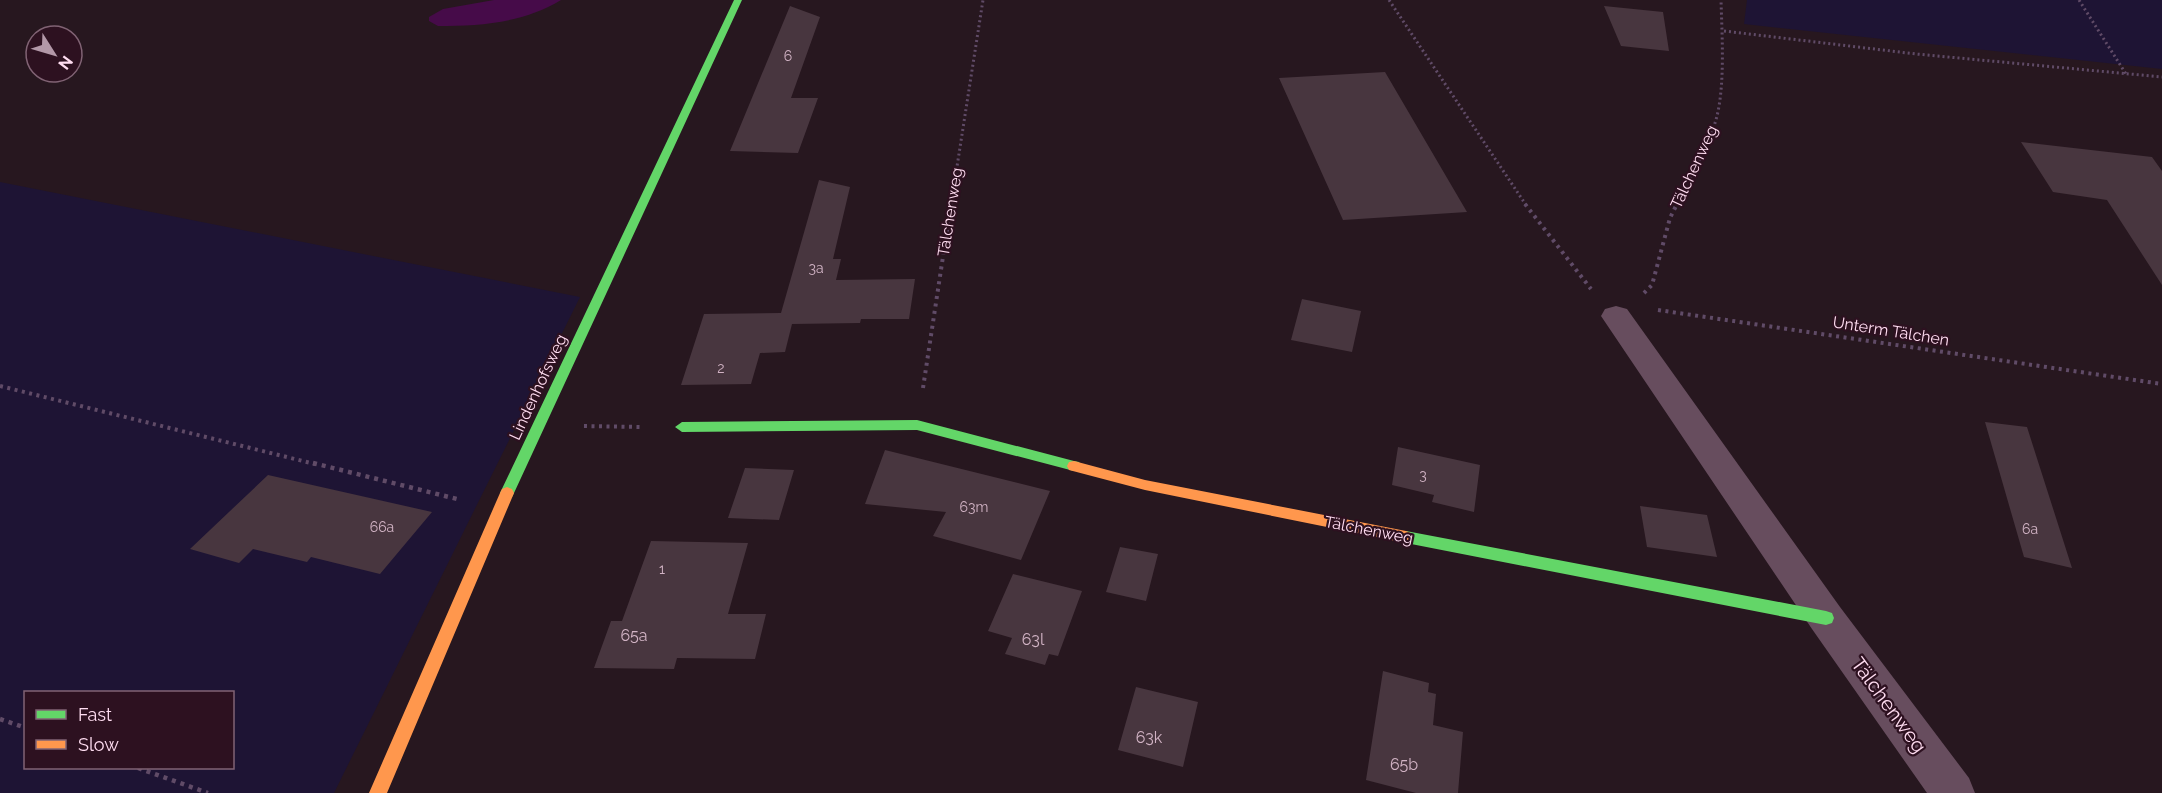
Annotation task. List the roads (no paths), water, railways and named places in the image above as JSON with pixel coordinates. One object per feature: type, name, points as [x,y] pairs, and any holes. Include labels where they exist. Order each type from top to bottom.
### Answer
[{"type":"street","name":"Lindenhofsweg","points":[[378,793],[499,510],[738,0]]},
{"type":"street","name":"Tälchenweg","points":[[1616,316],[1826,618],[1953,793]]},
{"type":"street","name":"Tälchenweg","points":[[682,427],[917,425],[1144,485],[1646,585],[1826,618]]}]
